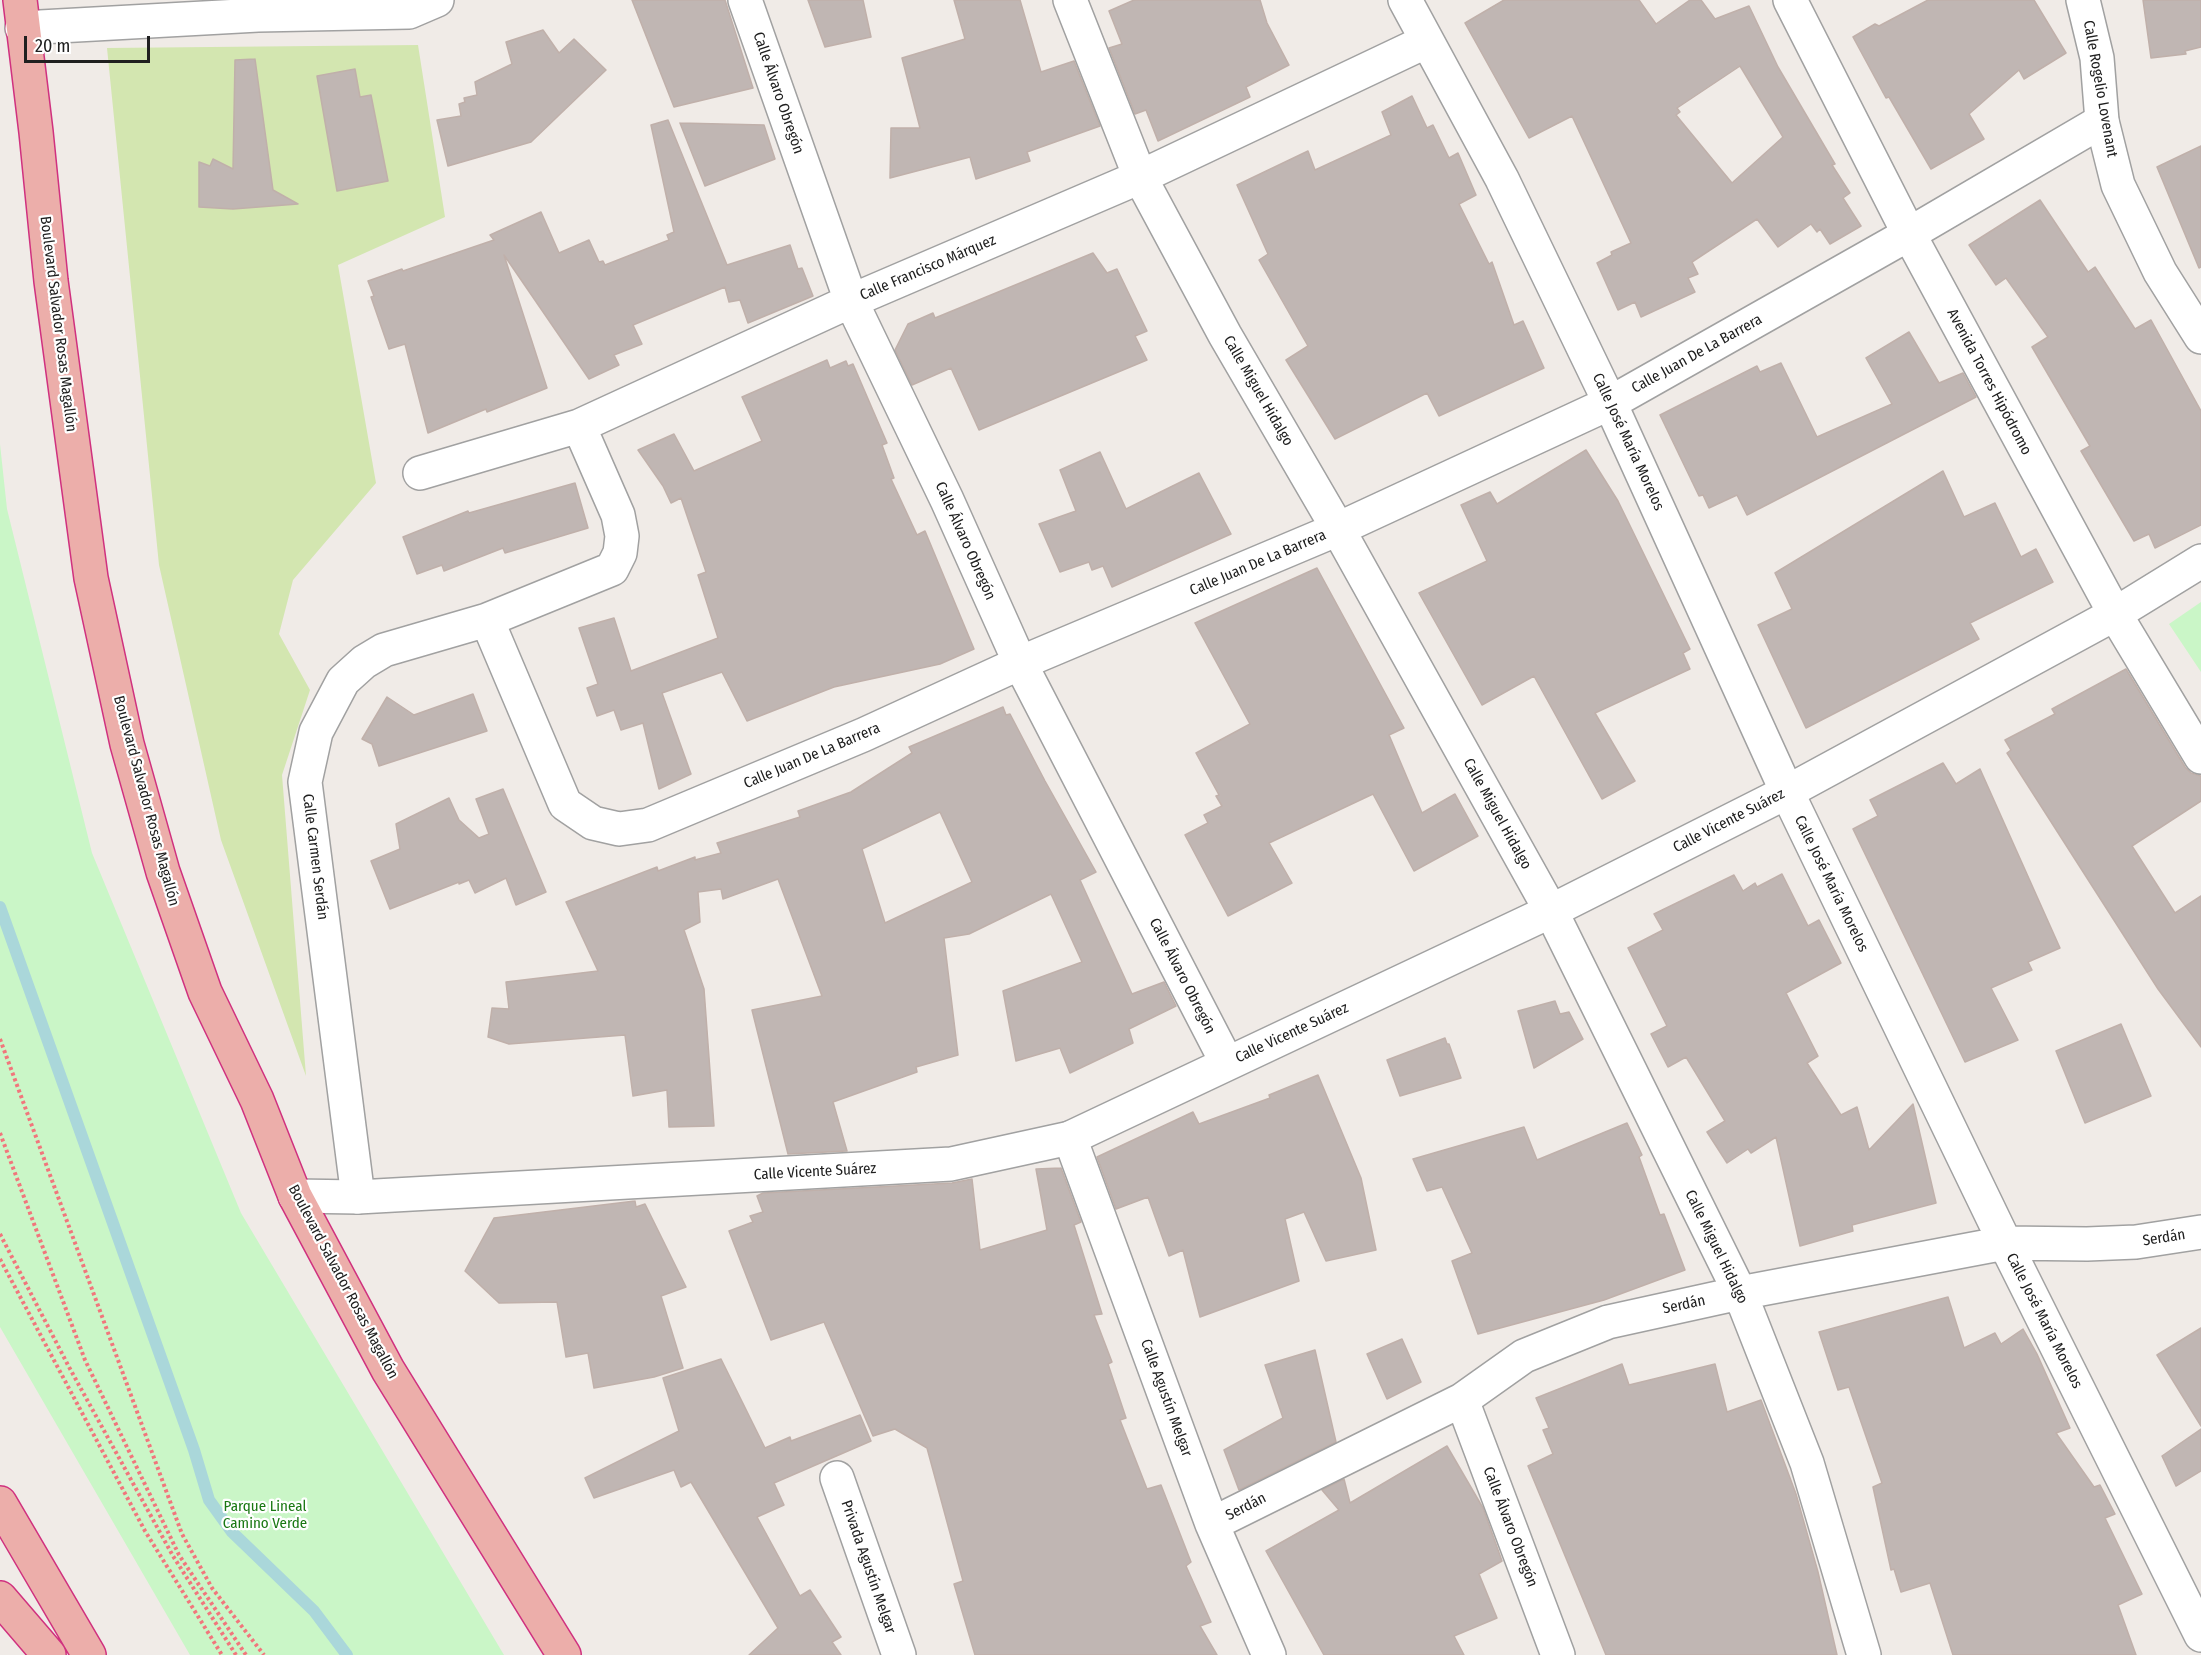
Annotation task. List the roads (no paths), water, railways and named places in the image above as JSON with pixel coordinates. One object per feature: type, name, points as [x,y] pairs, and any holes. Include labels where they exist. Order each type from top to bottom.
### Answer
[{"type":"highway","name":"Boulevard Salvador Rosas Magallón","points":[[21,14],[51,281],[91,578],[127,744],[163,872],[205,992],[257,1100],[295,1196],[388,1370],[564,1655]]},
{"type":"highway","points":[[0,1503],[89,1655]]},
{"type":"highway","points":[[0,1598],[50,1655]]},
{"type":"street","points":[[21,14],[258,15],[410,12],[437,0]]},
{"type":"street","name":"Calle Álvaro Obregón","points":[[746,0],[851,301],[947,500],[1020,663],[1227,1063]]},
{"type":"street","name":"Calle Miguel Hidalgo","points":[[1070,0],[1140,177],[1225,335],[1338,529],[1551,911],[1740,1293],[1807,1463],[1864,1655]]},
{"type":"street","name":"Calle José María Morelos","points":[[1406,0],[1502,179],[1610,403],[1787,792],[2005,1243],[2201,1635]]},
{"type":"street","name":"Avenida Torres Hipódromo","points":[[1790,0],[1909,234],[2115,614],[2201,757]]},
{"type":"street","name":"Calle Rogelio Lovenant","points":[[2083,0],[2097,58],[2102,121],[2118,184],[2160,272],[2201,337]]},
{"type":"street","name":"Calle Francisco Márquez","points":[[420,473],[579,426],[851,301],[1140,177],[1427,41]]},
{"type":"street","name":"Calle Juan De La Barrera","points":[[487,620],[565,804],[593,823],[619,828],[648,825],[863,735],[1020,663],[1338,529],[1610,403],[1909,234],[2102,121]]},
{"type":"street","name":"Calle Carmen Serdán","points":[[358,1197],[305,782],[316,732],[343,681],[364,662],[384,650],[487,620],[612,569],[620,553],[622,536],[618,515],[579,426]]},
{"type":"street","name":"Calle Vicente Suárez","points":[[295,1196],[358,1197],[951,1164],[1070,1138],[1551,911],[1787,792],[2115,614],[2201,561]]},
{"type":"street","name":"Calle Agustín Melgar","points":[[1070,1138],[1212,1524],[1269,1655]]},
{"type":"street","name":"Serdán","points":[[1212,1524],[1462,1400],[1524,1356],[1608,1322],[1740,1293],[2005,1243],[2136,1242],[2201,1232]]},
{"type":"street","name":"Calle Álvaro Obregón","points":[[1462,1400],[1558,1655]]},
{"type":"street","name":"Privada Agustín Melgar","points":[[837,1478],[899,1655]]},
{"type":"waterway","points":[[0,907],[194,1450],[209,1500],[232,1532],[314,1611],[347,1655]]},
{"type":"park label","name":"Parque Lineal Camino Verde","points":[[265,1516]]}]
